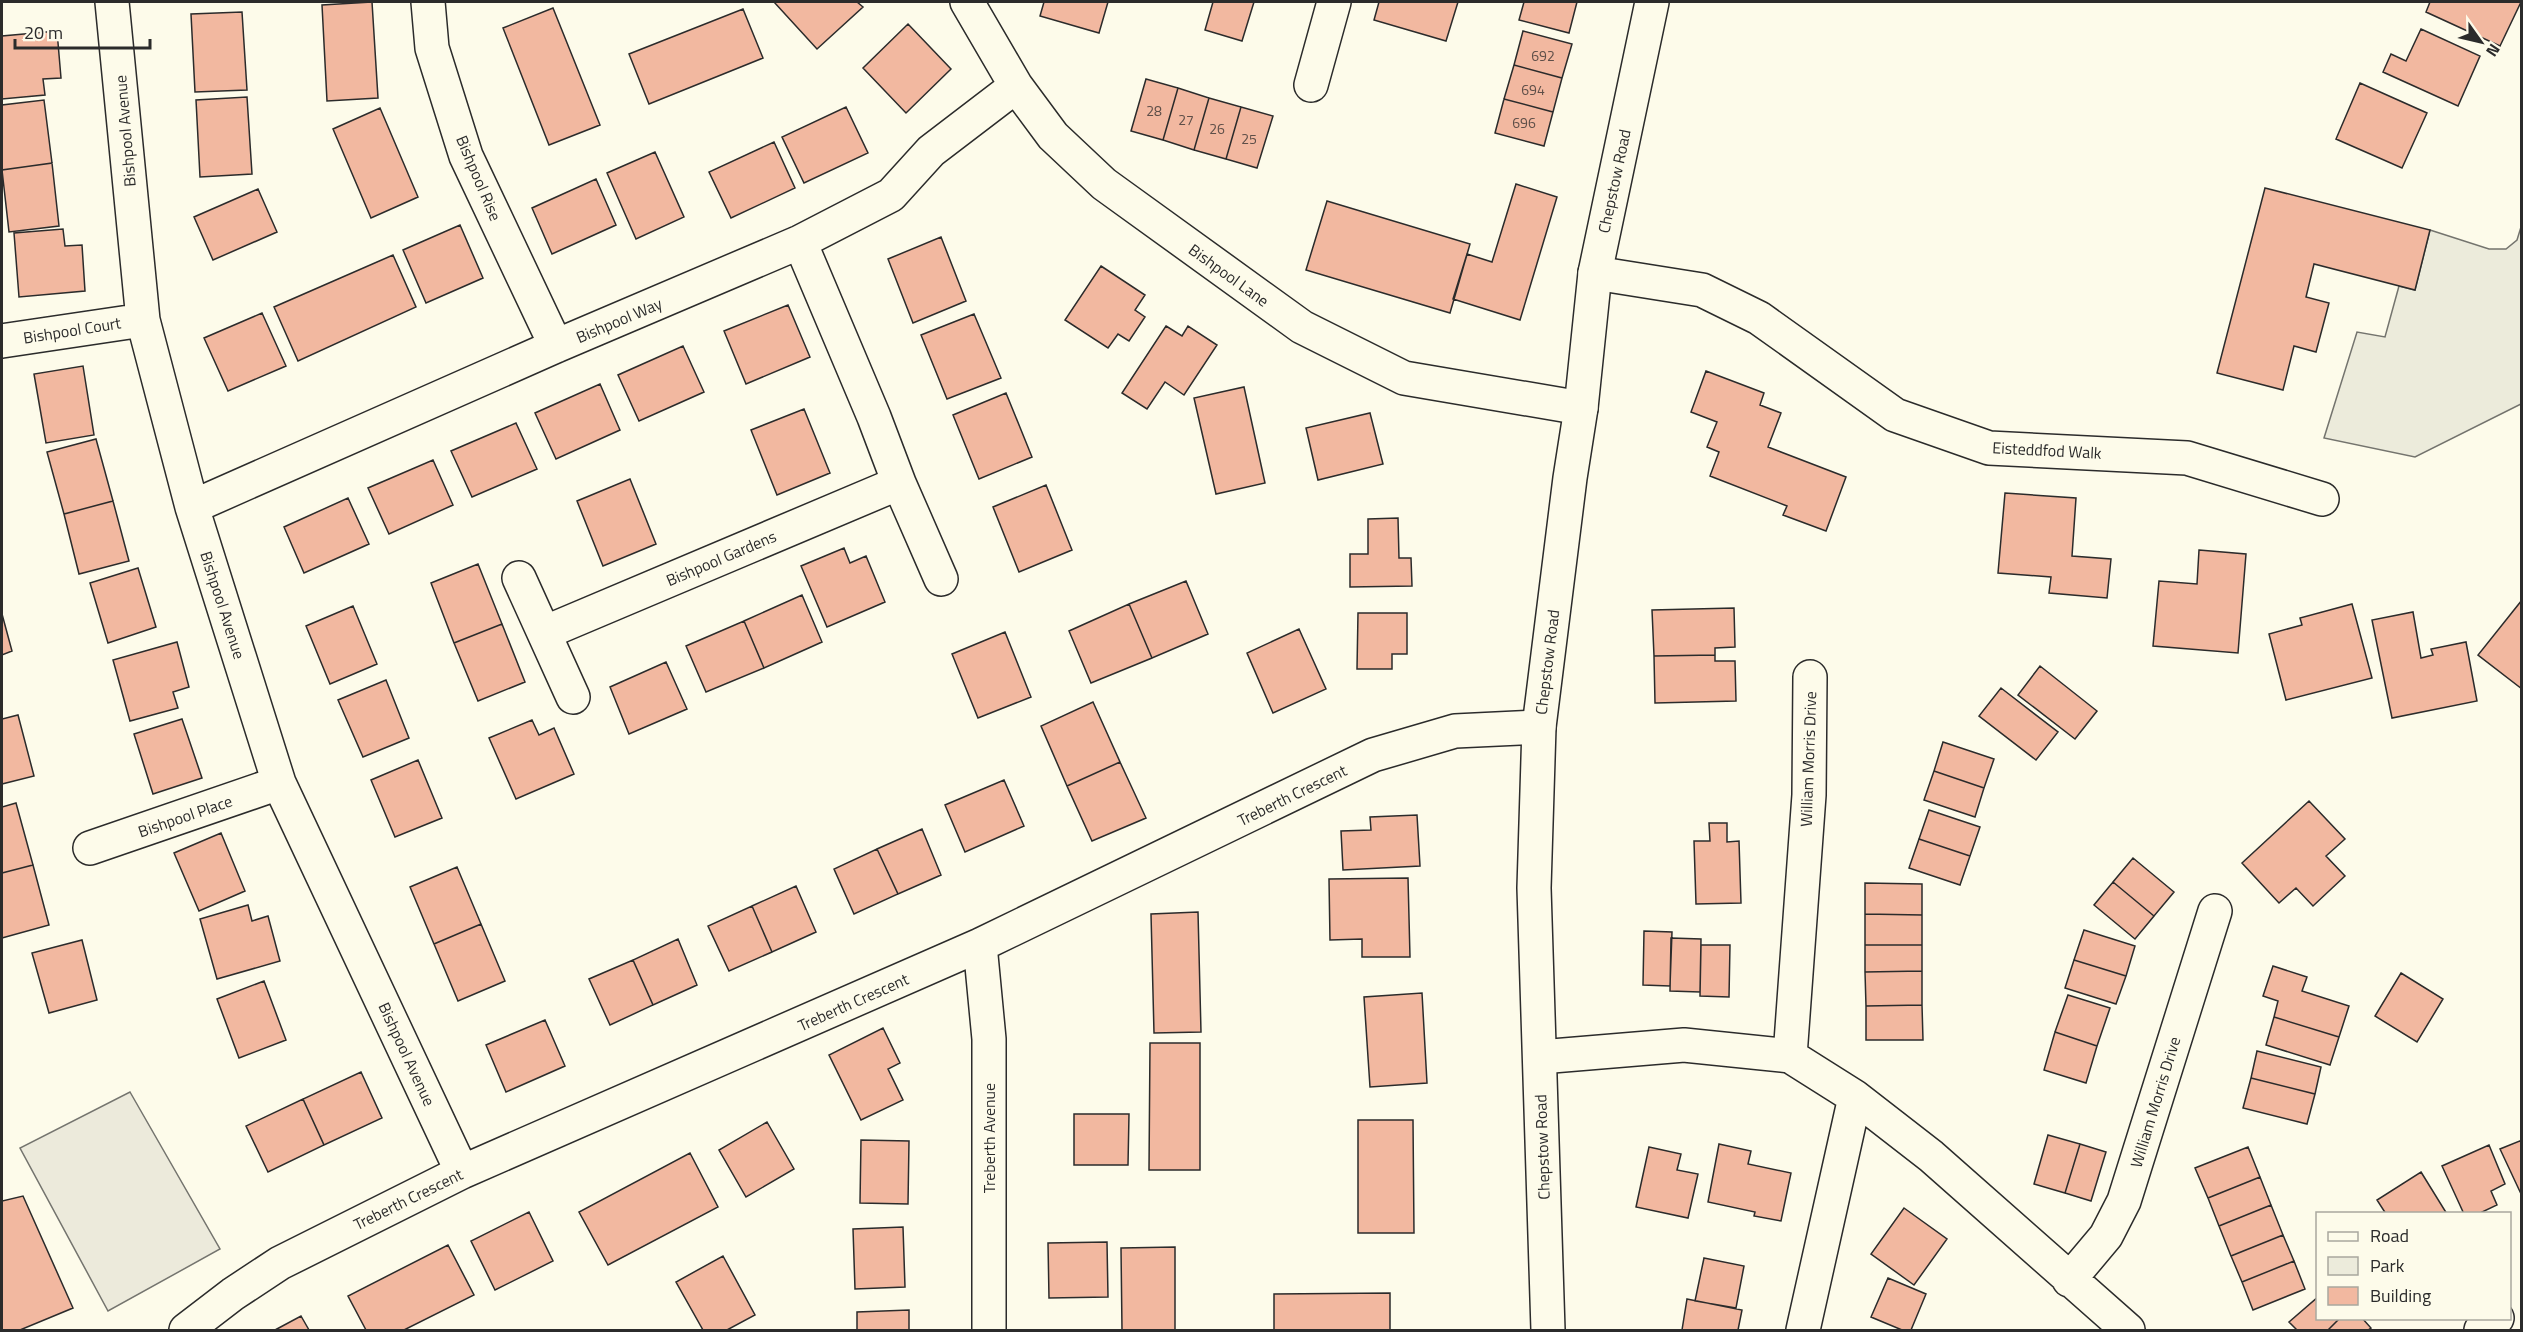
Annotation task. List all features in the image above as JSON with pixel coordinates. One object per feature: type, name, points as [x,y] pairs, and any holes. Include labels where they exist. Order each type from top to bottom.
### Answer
[{"type":"street","name":"Bishpool Avenue","points":[[112,2],[143,320],[192,507],[279,783],[462,1172]]},
{"type":"street","name":"Bishpool Rise","points":[[428,2],[432,48],[466,156],[556,346]]},
{"type":"street","name":"Bishpool Lane","points":[[967,2],[1016,86],[1053,136],[1104,184],[1302,327],[1404,378],[1581,408]]},
{"type":"street","points":[[1311,85],[1334,2]]},
{"type":"street","name":"Chepstow Road","points":[[1548,1330],[1533,888],[1539,727],[1581,408],[1595,273],[1652,2]]},
{"type":"street","name":"Bishpool Way","points":[[192,507],[556,346],[800,242],[891,195],[931,151],[1016,86]]},
{"type":"street","points":[[800,242],[941,579]]},
{"type":"street","name":"Eisteddfod Walk","points":[[1595,273],[1702,290],[1760,318],[1896,416],[1989,448],[2187,458],[2322,499]]},
{"type":"street","name":"Bishpool Court","points":[[2,341],[143,320]]},
{"type":"street","name":"Bishpool Gardens","points":[[544,633],[899,483]]},
{"type":"street","points":[[519,578],[573,697]]},
{"type":"street","name":"William Morris Drive","points":[[1790,1056],[1809,795],[1810,677]]},
{"type":"street","name":"Treberth Crescent","points":[[186,1330],[233,1294],[280,1263],[462,1172],[980,945],[1373,755],[1455,731],[1539,727]]},
{"type":"street","name":"Bishpool Place","points":[[90,848],[279,783]]},
{"type":"street","name":"William Morris Drive","points":[[2069,1280],[2106,1236],[2124,1201],[2215,911]]},
{"type":"street","name":"Treberth Avenue","points":[[980,945],[988,1039],[989,1330]]},
{"type":"street","points":[[1540,1057],[1684,1045],[1790,1056],[1855,1098],[1931,1156],[2128,1330]]},
{"type":"street","points":[[1803,1330],[1855,1098]]},
{"type":"street","points":[[2481,1330],[2494,1320]]},
{"type":"green space","points":[[2521,227],[2521,404],[2415,457],[2324,438],[2357,332],[2385,337],[2399,286],[2415,290],[2430,230],[2489,249],[2506,249],[2517,240]]},
{"type":"shaded area","points":[[130,1092],[220,1249],[108,1311],[20,1148]]},
{"type":"building","points":[[372,2],[378,98],[327,101],[322,5]]},
{"type":"building","points":[[774,2],[857,2],[863,7],[817,49]]},
{"type":"building","points":[[1044,2],[1108,2],[1099,33],[1040,16]]},
{"type":"building","points":[[1213,2],[1254,2],[1242,41],[1205,30]]},
{"type":"building","points":[[1379,2],[1458,2],[1446,41],[1374,20]]},
{"type":"building","points":[[1524,2],[1577,2],[1569,33],[1519,20]]},
{"type":"building","points":[[2430,2],[2521,2],[2500,46],[2426,12]]},
{"type":"building","points":[[553,8],[600,125],[549,145],[503,28]]},
{"type":"building","points":[[743,9],[763,58],[649,104],[629,54]]},
{"type":"building","points":[[242,12],[247,90],[195,92],[191,14]]},
{"type":"building","points":[[908,24],[951,69],[906,113],[863,68]]},
{"type":"building","points":[[2421,29],[2480,56],[2458,106],[2383,72],[2391,54],[2406,61]]},
{"type":"building","points":[[57,31],[61,78],[43,79],[45,95],[2,99],[2,36]]},
{"type":"building","points":[[1523,31],[1572,44],[1562,78],[1514,65]]},
{"type":"building","points":[[1514,65],[1562,78],[1553,112],[1504,99]]},
{"type":"building","points":[[1146,79],[1178,88],[1163,140],[1131,131]]},
{"type":"building","points":[[2360,83],[2427,113],[2402,168],[2336,139]]},
{"type":"building","points":[[1178,88],[1209,98],[1194,150],[1163,140]]},
{"type":"building","points":[[247,97],[252,174],[200,177],[196,100]]},
{"type":"building","points":[[1209,98],[1241,107],[1226,159],[1194,150]]},
{"type":"building","points":[[1504,99],[1553,112],[1544,146],[1495,133]]},
{"type":"building","points":[[44,100],[52,163],[2,170],[2,105]]},
{"type":"building","points":[[846,107],[868,153],[804,183],[782,137]]},
{"type":"building","points":[[1241,107],[1273,116],[1257,168],[1226,159]]},
{"type":"building","points":[[380,108],[418,197],[371,218],[333,129]]},
{"type":"building","points":[[774,142],[795,188],[731,218],[709,172]]},
{"type":"building","points":[[655,152],[684,217],[636,239],[607,173]]},
{"type":"building","points":[[52,163],[59,226],[9,232],[2,170]]},
{"type":"building","points":[[596,179],[616,225],[552,254],[532,208]]},
{"type":"building","points":[[1516,184],[1557,197],[1520,320],[1453,299],[1467,254],[1492,262]]},
{"type":"building","points":[[2265,188],[2430,230],[2415,290],[2314,264],[2306,297],[2329,303],[2316,352],[2294,346],[2283,390],[2217,373]]},
{"type":"building","points":[[258,189],[277,232],[213,260],[194,217]]},
{"type":"building","points":[[1327,201],[1470,244],[1450,313],[1306,270]]},
{"type":"building","points":[[460,225],[483,278],[426,303],[403,250]]},
{"type":"building","points":[[63,229],[65,246],[82,245],[85,291],[19,297],[14,233]]},
{"type":"building","points":[[941,237],[966,301],[913,323],[888,259]]},
{"type":"building","points":[[393,255],[416,307],[298,361],[274,307]]},
{"type":"building","points":[[1101,266],[1145,295],[1135,310],[1145,317],[1129,341],[1118,334],[1108,348],[1065,320]]},
{"type":"building","points":[[788,305],[810,357],[746,384],[724,331]]},
{"type":"building","points":[[262,313],[286,366],[228,391],[204,338]]},
{"type":"building","points":[[974,314],[1001,378],[947,399],[921,335]]},
{"type":"building","points":[[1166,326],[1182,336],[1188,326],[1217,345],[1184,395],[1165,382],[1147,409],[1122,393]]},
{"type":"building","points":[[683,346],[704,392],[639,421],[618,375]]},
{"type":"building","points":[[83,366],[94,435],[46,443],[34,374]]},
{"type":"building","points":[[1706,371],[1764,393],[1760,405],[1781,413],[1768,447],[1846,477],[1826,531],[1783,515],[1787,506],[1710,476],[1719,452],[1707,447],[1717,422],[1691,412]]},
{"type":"building","points":[[600,384],[620,430],[556,459],[535,413]]},
{"type":"building","points":[[1244,387],[1265,483],[1216,494],[1194,398]]},
{"type":"building","points":[[1006,393],[1032,457],[979,479],[953,415]]},
{"type":"building","points":[[804,409],[830,473],[777,495],[751,430]]},
{"type":"building","points":[[1370,413],[1383,464],[1318,480],[1306,428]]},
{"type":"building","points":[[516,423],[537,469],[472,497],[451,451]]},
{"type":"building","points":[[96,439],[113,501],[64,514],[47,452]]},
{"type":"building","points":[[433,460],[453,505],[389,534],[368,488]]},
{"type":"building","points":[[630,479],[656,544],[603,566],[577,501]]},
{"type":"building","points":[[1046,485],[1072,550],[1019,572],[993,507]]},
{"type":"building","points":[[2005,493],[2076,498],[2072,556],[2111,559],[2107,598],[2049,593],[2051,577],[1998,573]]},
{"type":"building","points":[[348,498],[369,544],[304,573],[284,527]]},
{"type":"building","points":[[113,501],[129,561],[79,574],[64,514]]},
{"type":"building","points":[[1398,518],[1399,558],[1411,558],[1412,586],[1350,587],[1350,554],[1368,554],[1368,519]]},
{"type":"building","points":[[844,548],[850,563],[866,556],[885,602],[827,627],[801,566]]},
{"type":"building","points":[[2199,550],[2246,554],[2238,653],[2153,646],[2159,581],[2197,584]]},
{"type":"building","points":[[478,564],[502,624],[454,643],[431,583]]},
{"type":"building","points":[[138,568],[156,627],[108,643],[90,583]]},
{"type":"building","points":[[1186,581],[1208,634],[1152,658],[1129,604]]},
{"type":"building","points":[[802,595],[822,642],[764,668],[744,621]]},
{"type":"building","points":[[2522,600],[2522,689],[2478,655]]},
{"type":"building","points":[[1129,604],[1152,658],[1091,683],[1069,631]]},
{"type":"building","points":[[2352,604],[2372,678],[2286,700],[2269,634],[2302,625],[2300,618]]},
{"type":"building","points":[[353,606],[377,664],[330,684],[306,626]]},
{"type":"building","points":[[1734,608],[1735,647],[1715,648],[1715,655],[1654,656],[1652,610]]},
{"type":"building","points":[[2413,612],[2421,658],[2433,655],[2431,649],[2466,642],[2477,701],[2392,718],[2372,620]]},
{"type":"building","points":[[1358,613],[1407,613],[1407,654],[1392,654],[1392,669],[1357,669]]},
{"type":"building","points":[[2,614],[12,651],[2,655]]},
{"type":"building","points":[[744,621],[764,668],[706,692],[686,646]]},
{"type":"building","points":[[502,624],[525,682],[478,701],[454,643]]},
{"type":"building","points":[[1299,629],[1326,689],[1273,713],[1247,653]]},
{"type":"building","points":[[1005,632],[1031,697],[978,718],[952,654]]},
{"type":"building","points":[[177,642],[189,687],[173,692],[178,708],[130,721],[113,660]]},
{"type":"building","points":[[1715,655],[1715,661],[1735,661],[1736,701],[1655,703],[1654,656]]},
{"type":"building","points":[[666,662],[687,709],[629,734],[610,687]]},
{"type":"building","points":[[2040,666],[2097,711],[2075,739],[2018,695]]},
{"type":"building","points":[[386,680],[409,738],[363,757],[338,700]]},
{"type":"building","points":[[2001,688],[2058,732],[2036,760],[1979,716]]},
{"type":"building","points":[[1093,702],[1120,762],[1067,786],[1041,726]]},
{"type":"building","points":[[18,715],[34,776],[2,784],[2,719]]},
{"type":"building","points":[[182,719],[202,778],[153,794],[134,734]]},
{"type":"building","points":[[532,720],[539,735],[554,728],[574,774],[516,799],[489,738]]},
{"type":"building","points":[[1943,742],[1994,759],[1984,788],[1934,771]]},
{"type":"building","points":[[418,760],[442,818],[395,837],[371,780]]},
{"type":"building","points":[[1120,762],[1146,818],[1092,841],[1067,786]]},
{"type":"building","points":[[1934,771],[1984,788],[1975,817],[1924,800]]},
{"type":"building","points":[[1004,780],[1024,826],[965,852],[945,805]]},
{"type":"building","points":[[2309,801],[2345,839],[2326,856],[2345,876],[2313,906],[2296,888],[2279,903],[2242,863]]},
{"type":"building","points":[[16,803],[33,865],[2,873],[2,807]]},
{"type":"building","points":[[1929,810],[1980,827],[1970,856],[1919,839]]},
{"type":"building","points":[[1417,815],[1420,866],[1343,870],[1341,831],[1371,830],[1370,817]]},
{"type":"building","points":[[1709,823],[1727,823],[1727,842],[1739,841],[1741,903],[1696,904],[1694,841],[1710,841]]},
{"type":"building","points":[[922,829],[941,875],[898,894],[877,849]]},
{"type":"building","points":[[221,833],[245,891],[199,911],[174,853]]},
{"type":"building","points":[[1919,839],[1970,856],[1960,885],[1909,868]]},
{"type":"building","points":[[877,849],[898,894],[854,914],[834,869]]},
{"type":"building","points":[[2133,858],[2174,892],[2154,916],[2113,882]]},
{"type":"building","points":[[33,865],[49,925],[2,938],[2,873]]},
{"type":"building","points":[[457,867],[481,924],[434,944],[410,887]]},
{"type":"building","points":[[1408,878],[1410,957],[1362,957],[1362,939],[1330,940],[1329,879]]},
{"type":"building","points":[[2113,882],[2154,916],[2135,939],[2094,905]]},
{"type":"building","points":[[1865,883],[1922,884],[1922,915],[1865,914]]},
{"type":"building","points":[[796,886],[816,932],[772,952],[752,906]]},
{"type":"building","points":[[248,905],[252,921],[268,916],[280,961],[217,979],[200,919]]},
{"type":"building","points":[[752,906],[772,952],[729,971],[708,926]]},
{"type":"building","points":[[1198,912],[1201,1032],[1154,1033],[1151,914]]},
{"type":"building","points":[[1865,914],[1922,915],[1922,945],[1865,945]]},
{"type":"building","points":[[481,924],[505,981],[458,1001],[434,944]]},
{"type":"building","points":[[2084,930],[2135,946],[2126,976],[2074,960]]},
{"type":"building","points":[[1644,931],[1672,932],[1670,986],[1643,985]]},
{"type":"building","points":[[1671,938],[1701,939],[1700,992],[1670,991]]},
{"type":"building","points":[[678,939],[697,985],[653,1005],[633,960]]},
{"type":"building","points":[[82,940],[97,1000],[49,1013],[32,953]]},
{"type":"building","points":[[1701,945],[1730,945],[1729,997],[1700,996]]},
{"type":"building","points":[[1865,945],[1922,945],[1922,971],[1865,972]]},
{"type":"building","points":[[633,960],[653,1005],[610,1025],[589,979]]},
{"type":"building","points":[[2074,960],[2126,976],[2116,1004],[2065,988]]},
{"type":"building","points":[[2273,966],[2307,977],[2302,991],[2349,1006],[2339,1037],[2274,1017],[2278,1001],[2263,996]]},
{"type":"building","points":[[1922,971],[1922,1005],[1866,1006],[1865,972]]},
{"type":"building","points":[[2401,973],[2443,999],[2417,1042],[2375,1016]]},
{"type":"building","points":[[264,981],[286,1040],[239,1058],[217,999]]},
{"type":"building","points":[[1422,993],[1427,1083],[1370,1087],[1364,997]]},
{"type":"building","points":[[2068,995],[2110,1008],[2097,1046],[2055,1032]]},
{"type":"building","points":[[1922,1005],[1923,1040],[1866,1040],[1866,1006]]},
{"type":"building","points":[[2274,1017],[2339,1037],[2330,1065],[2266,1045]]},
{"type":"building","points":[[545,1020],[565,1066],[506,1092],[486,1045]]},
{"type":"building","points":[[883,1028],[900,1063],[888,1069],[903,1100],[861,1120],[829,1055]]},
{"type":"building","points":[[2055,1032],[2097,1046],[2086,1083],[2044,1070]]},
{"type":"building","points":[[1150,1043],[1200,1043],[1200,1170],[1149,1170]]},
{"type":"building","points":[[2257,1051],[2321,1067],[2315,1094],[2251,1078]]},
{"type":"building","points":[[361,1072],[382,1118],[324,1145],[303,1099]]},
{"type":"building","points":[[2251,1078],[2315,1094],[2307,1124],[2243,1108]]},
{"type":"building","points":[[303,1099],[324,1145],[268,1172],[246,1126]]},
{"type":"building","points":[[1074,1114],[1129,1114],[1128,1165],[1074,1165]]},
{"type":"building","points":[[1358,1120],[1413,1120],[1414,1233],[1358,1233]]},
{"type":"building","points":[[767,1122],[794,1169],[746,1197],[719,1150]]},
{"type":"building","points":[[2048,1135],[2080,1144],[2065,1193],[2034,1184]]},
{"type":"building","points":[[861,1140],[909,1141],[908,1204],[860,1203]]},
{"type":"building","points":[[2522,1140],[2522,1196],[2500,1149]]},
{"type":"building","points":[[1719,1144],[1751,1151],[1748,1164],[1791,1173],[1781,1221],[1754,1216],[1755,1212],[1708,1202]]},
{"type":"building","points":[[2080,1144],[2106,1152],[2091,1201],[2065,1193]]},
{"type":"building","points":[[2489,1145],[2505,1184],[2491,1191],[2497,1205],[2482,1212],[2463,1212],[2442,1166]]},
{"type":"building","points":[[1649,1147],[1681,1154],[1677,1170],[1698,1174],[1688,1218],[1636,1207]]},
{"type":"building","points":[[2248,1147],[2260,1177],[2208,1198],[2195,1168]]},
{"type":"building","points":[[690,1153],[718,1207],[608,1265],[579,1212]]},
{"type":"building","points":[[2421,1172],[2446,1212],[2385,1212],[2377,1200]]},
{"type":"building","points":[[2260,1177],[2271,1205],[2219,1226],[2208,1198]]},
{"type":"building","points":[[23,1196],[73,1308],[20,1330],[2,1330],[2,1201]]},
{"type":"building","points":[[2271,1205],[2283,1235],[2231,1256],[2219,1226]]},
{"type":"building","points":[[1904,1208],[1947,1239],[1914,1285],[1871,1254]]},
{"type":"building","points":[[529,1212],[553,1261],[495,1290],[471,1241]]},
{"type":"building","points":[[903,1227],[905,1287],[855,1289],[853,1229]]},
{"type":"building","points":[[2283,1235],[2294,1261],[2242,1282],[2231,1256]]},
{"type":"building","points":[[1107,1242],[1108,1297],[1049,1298],[1048,1243]]},
{"type":"building","points":[[448,1245],[474,1295],[404,1330],[366,1330],[348,1296]]},
{"type":"building","points":[[1175,1247],[1175,1330],[1122,1330],[1121,1248]]},
{"type":"building","points":[[723,1256],[755,1315],[727,1330],[703,1330],[676,1282]]},
{"type":"building","points":[[1704,1258],[1744,1266],[1736,1308],[1695,1301]]},
{"type":"building","points":[[2294,1261],[2305,1289],[2253,1310],[2242,1282]]},
{"type":"building","points":[[1888,1278],[1926,1294],[1911,1330],[1902,1330],[1871,1317]]},
{"type":"building","points":[[1390,1293],[1390,1330],[1274,1330],[1274,1294]]},
{"type":"building","points":[[1687,1299],[1742,1310],[1738,1330],[1682,1330]]},
{"type":"building","points":[[2316,1299],[2316,1320],[2338,1320],[2328,1330],[2297,1330],[2289,1322]]},
{"type":"building","points":[[909,1310],[909,1330],[857,1330],[857,1312]]},
{"type":"building","points":[[301,1316],[309,1330],[275,1330]]},
{"type":"building","points":[[2338,1320],[2364,1320],[2371,1328],[2368,1330],[2328,1330]]}]
